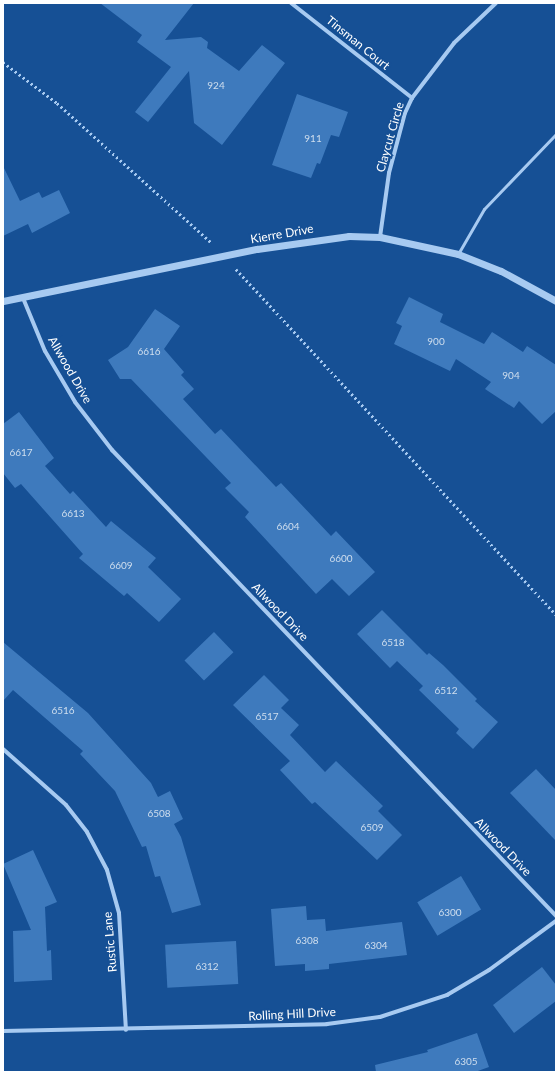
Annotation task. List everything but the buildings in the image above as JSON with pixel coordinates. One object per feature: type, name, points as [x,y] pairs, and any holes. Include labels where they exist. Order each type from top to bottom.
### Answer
[{"type":"street","name":"Tinsman Court","points":[[291,3],[412,98]]},
{"type":"street","name":"Claycut Circle","points":[[380,237],[389,173],[405,113],[412,98],[454,43],[496,3]]},
{"type":"street","name":"Kierre Drive","points":[[3,301],[224,256],[323,238],[380,237],[458,254],[501,271],[556,301]]},
{"type":"street","name":"Allwood Drive","points":[[23,298],[45,352],[75,402],[112,450],[556,916]]},
{"type":"street","name":"Rustic Lane","points":[[3,750],[66,805],[87,832],[107,870],[119,913],[126,1030]]},
{"type":"street","name":"Rolling Hill Drive","points":[[3,1031],[126,1030],[327,1024],[380,1017],[432,1002],[448,995],[489,970],[556,921]]},
{"type":"lane","points":[[458,254],[484,209],[556,134]]},
{"type":"path","points":[[3,62],[57,103],[197,228],[556,615]]}]
